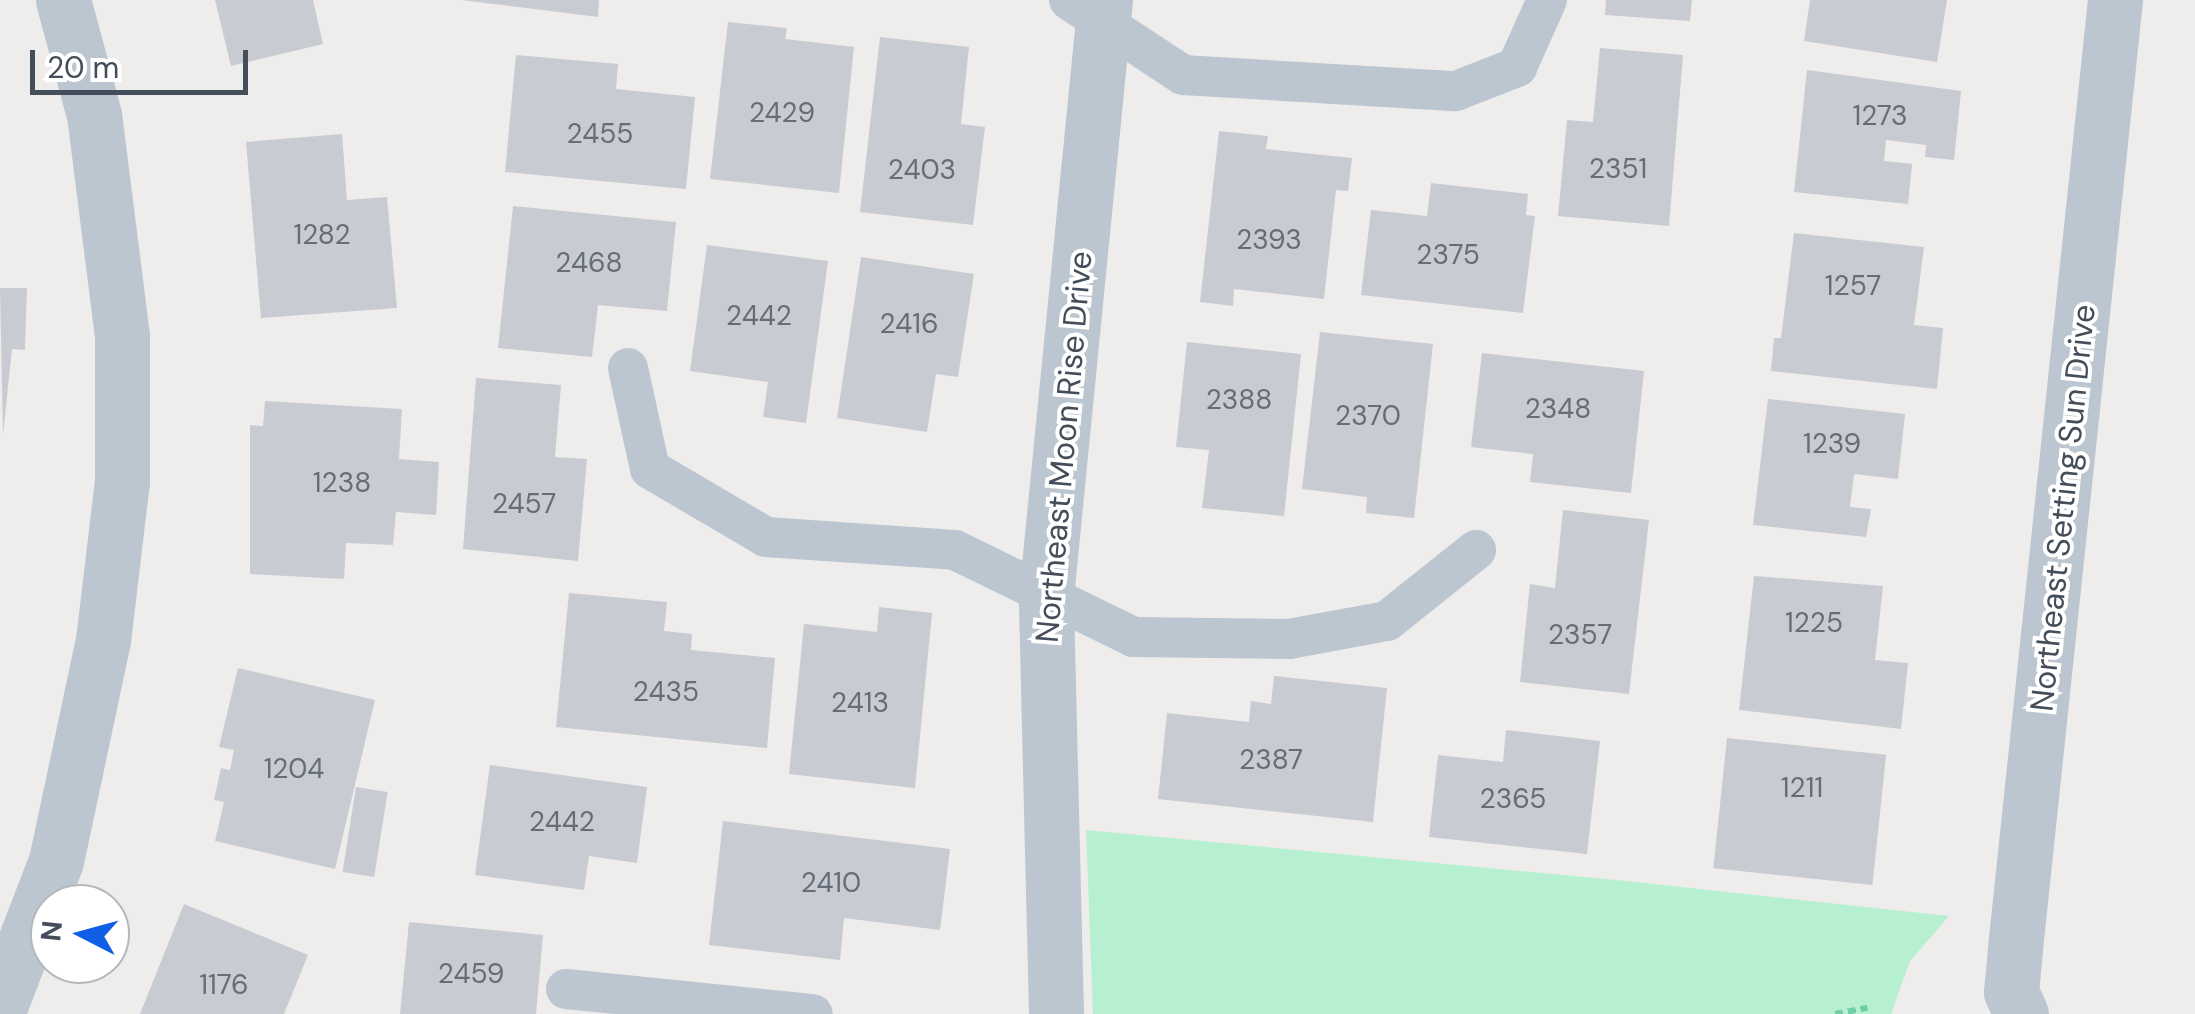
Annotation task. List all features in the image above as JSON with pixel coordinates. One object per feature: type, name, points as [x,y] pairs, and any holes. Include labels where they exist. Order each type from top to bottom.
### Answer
[{"type":"street","points":[[0,1006],[56,861],[103,640],[122,481],[120,318],[94,115],[63,0]]},
{"type":"street","name":"Northeast Setting Sun Drive","points":[[2021,1014],[2011,992],[2016,929],[2115,0]]},
{"type":"street","name":"Northeast Moon Rise Drive","points":[[1056,1014],[1046,596],[1092,8]]},
{"type":"lane","points":[[1092,8],[1183,75],[1456,91],[1518,66],[1547,0]]},
{"type":"lane","points":[[628,368],[650,469],[766,537],[955,550],[1133,637],[1289,640],[1387,622],[1476,550]]},
{"type":"lane","points":[[566,989],[813,1014]]},
{"type":"path","points":[[1835,1014],[1867,1008]]},
{"type":"green space","points":[[1086,830],[1949,916],[1910,961],[1891,1014],[1093,1014]]},
{"type":"building","points":[[215,0],[313,0],[323,44],[231,66]]},
{"type":"building","points":[[461,0],[599,0],[598,17]]},
{"type":"building","points":[[1606,0],[1692,0],[1690,21],[1605,15]]},
{"type":"building","points":[[1810,0],[1947,0],[1937,62],[1804,41]]},
{"type":"building","points":[[728,22],[787,28],[785,39],[854,47],[839,193],[710,179]]},
{"type":"building","points":[[880,37],[969,47],[961,124],[985,127],[973,225],[860,212]]},
{"type":"building","points":[[1600,48],[1683,55],[1669,226],[1558,216],[1567,120],[1593,122]]},
{"type":"building","points":[[516,55],[618,64],[616,89],[695,97],[686,189],[505,172]]},
{"type":"building","points":[[1807,70],[1961,91],[1954,160],[1925,157],[1926,145],[1886,140],[1884,161],[1912,164],[1908,204],[1794,192]]},
{"type":"building","points":[[1219,131],[1268,136],[1266,149],[1352,158],[1348,191],[1336,190],[1324,299],[1234,289],[1233,306],[1200,302]]},
{"type":"building","points":[[342,134],[347,200],[387,197],[397,308],[261,318],[246,142]]},
{"type":"building","points":[[1431,183],[1528,194],[1526,215],[1535,216],[1523,313],[1361,295],[1371,210],[1427,216]]},
{"type":"building","points":[[513,206],[676,222],[667,311],[598,305],[592,357],[498,348]]},
{"type":"building","points":[[1794,233],[1924,247],[1914,325],[1943,328],[1937,389],[1771,371],[1774,338],[1781,338]]},
{"type":"building","points":[[707,245],[828,261],[806,423],[763,417],[768,382],[690,371]]},
{"type":"building","points":[[861,257],[974,274],[958,377],[936,374],[927,432],[837,418]]},
{"type":"building","points":[[0,288],[27,288],[25,350],[12,349],[3,435]]},
{"type":"building","points":[[1320,332],[1433,344],[1414,518],[1366,513],[1367,497],[1302,489]]},
{"type":"building","points":[[1187,342],[1301,354],[1284,516],[1202,508],[1209,450],[1176,447]]},
{"type":"building","points":[[1482,353],[1644,371],[1631,493],[1530,482],[1533,454],[1471,447]]},
{"type":"building","points":[[476,378],[561,385],[555,457],[587,459],[578,561],[463,549]]},
{"type":"building","points":[[1768,399],[1905,414],[1898,479],[1854,474],[1850,507],[1871,509],[1866,537],[1753,525]]},
{"type":"building","points":[[265,401],[402,409],[399,459],[439,462],[436,515],[396,512],[393,545],[346,543],[344,579],[250,574],[250,425],[263,426]]},
{"type":"building","points":[[1563,510],[1649,520],[1629,694],[1520,682],[1530,584],[1555,588]]},
{"type":"building","points":[[1754,576],[1883,586],[1875,660],[1908,663],[1901,729],[1739,710]]},
{"type":"building","points":[[569,593],[667,602],[664,631],[692,634],[691,650],[775,658],[767,748],[556,727]]},
{"type":"building","points":[[879,607],[932,613],[915,788],[789,774],[804,624],[877,632]]},
{"type":"building","points":[[238,668],[375,700],[335,869],[215,841],[224,802],[214,800],[221,768],[230,770],[234,750],[219,747]]},
{"type":"building","points":[[1274,676],[1387,688],[1373,822],[1158,799],[1167,713],[1249,722],[1251,701],[1271,704]]},
{"type":"building","points":[[1506,730],[1600,741],[1587,854],[1429,837],[1438,755],[1503,762]]},
{"type":"building","points":[[1727,738],[1886,755],[1872,885],[1713,868]]},
{"type":"building","points":[[490,765],[647,787],[637,863],[589,856],[584,890],[475,875]]},
{"type":"building","points":[[356,787],[388,792],[374,877],[343,872]]},
{"type":"building","points":[[723,821],[950,849],[940,930],[844,918],[840,960],[709,945]]},
{"type":"building","points":[[184,904],[308,955],[284,1014],[140,1014]]},
{"type":"building","points":[[409,922],[543,935],[536,1014],[400,1014]]}]
